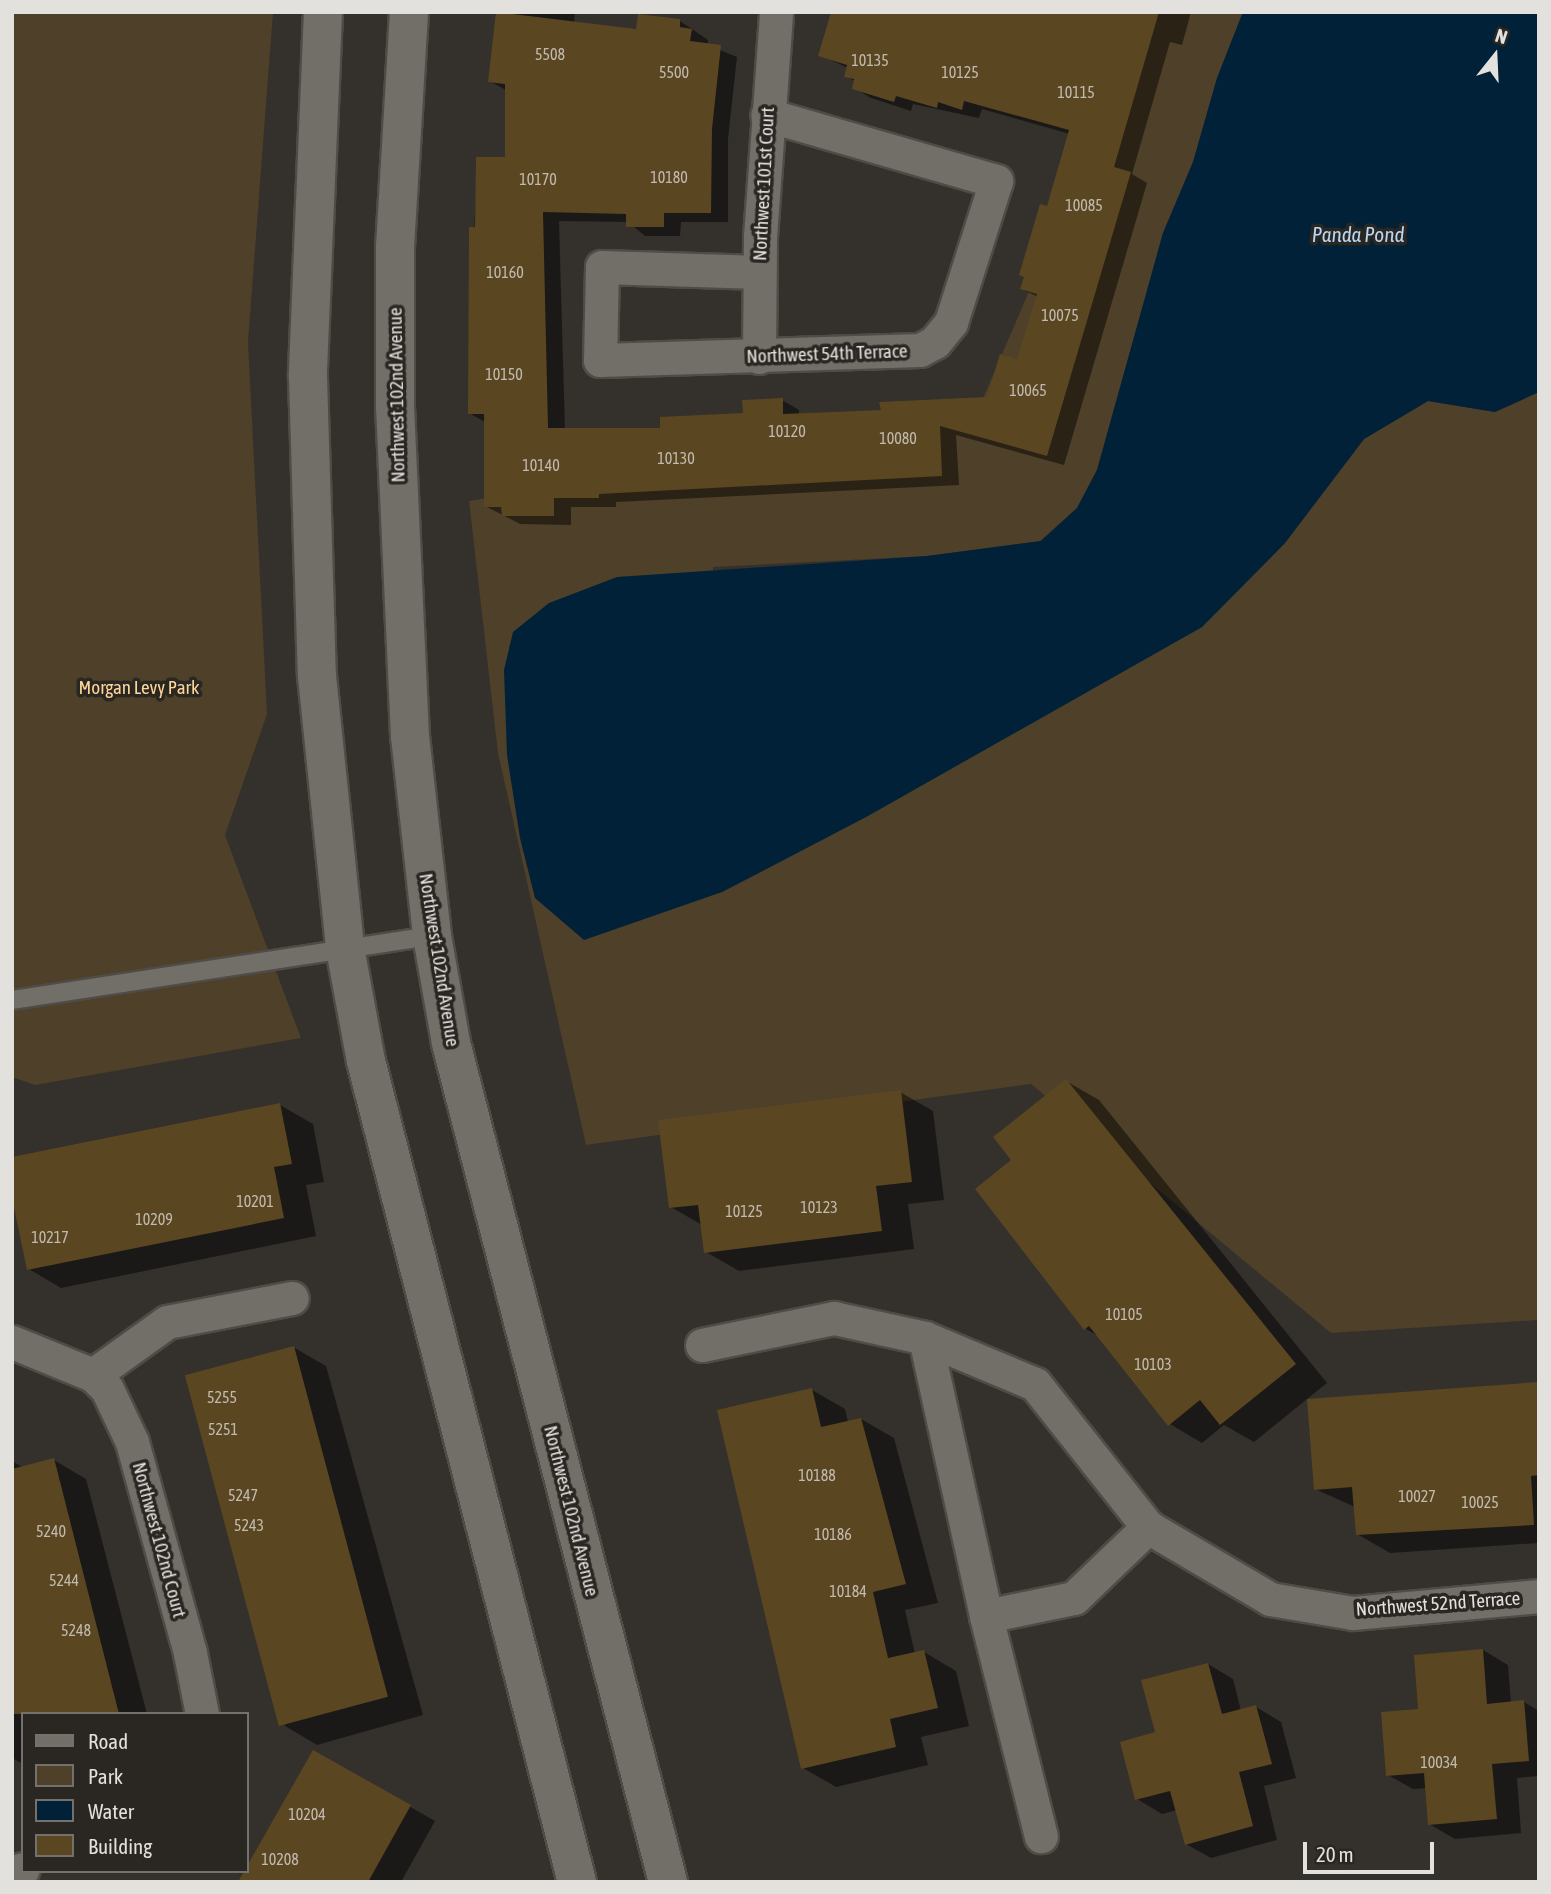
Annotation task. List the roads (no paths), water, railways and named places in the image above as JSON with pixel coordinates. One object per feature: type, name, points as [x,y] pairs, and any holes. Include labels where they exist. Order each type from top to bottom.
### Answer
[{"type":"street","points":[[323,12],[309,364],[310,460],[317,676],[345,948],[366,1061],[577,1882]]},
{"type":"street","name":"Northwest 102nd Avenue","points":[[409,12],[395,246],[395,406],[410,736],[432,936],[455,1056],[668,1882]]},
{"type":"street","name":"Northwest 101st Court","points":[[759,357],[759,272],[767,115],[776,12]]},
{"type":"street","name":"Northwest 54th Terrace","points":[[759,272],[602,267],[600,360],[898,353],[935,342],[958,304],[996,181],[767,115]]},
{"type":"street","points":[[12,1342],[93,1375],[167,1322],[292,1298]]},
{"type":"street","name":"Northwest 52nd Terrace","points":[[702,1345],[834,1318],[925,1338],[1035,1384],[1148,1527],[1270,1600],[1353,1613],[1539,1596]]},
{"type":"street","points":[[925,1338],[986,1616],[1041,1836]]},
{"type":"street","name":"Northwest 102nd Court","points":[[93,1375],[107,1389],[132,1441],[190,1653],[202,1712]]},
{"type":"street","points":[[986,1616],[1074,1598],[1148,1527]]},
{"type":"lane","points":[[12,1000],[432,936]]},
{"type":"water","name":"Panda Pond","points":[[1243,12],[1539,12],[1539,392],[1495,412],[1428,401],[1364,439],[1285,543],[1202,627],[866,817],[722,892],[584,940],[535,898],[520,838],[507,755],[504,670],[513,632],[549,603],[617,577],[927,556],[1041,541],[1077,508],[1097,470],[1163,233],[1193,162],[1217,78]]},
{"type":"park label","name":"Morgan Levy Park","points":[[139,688]]}]
